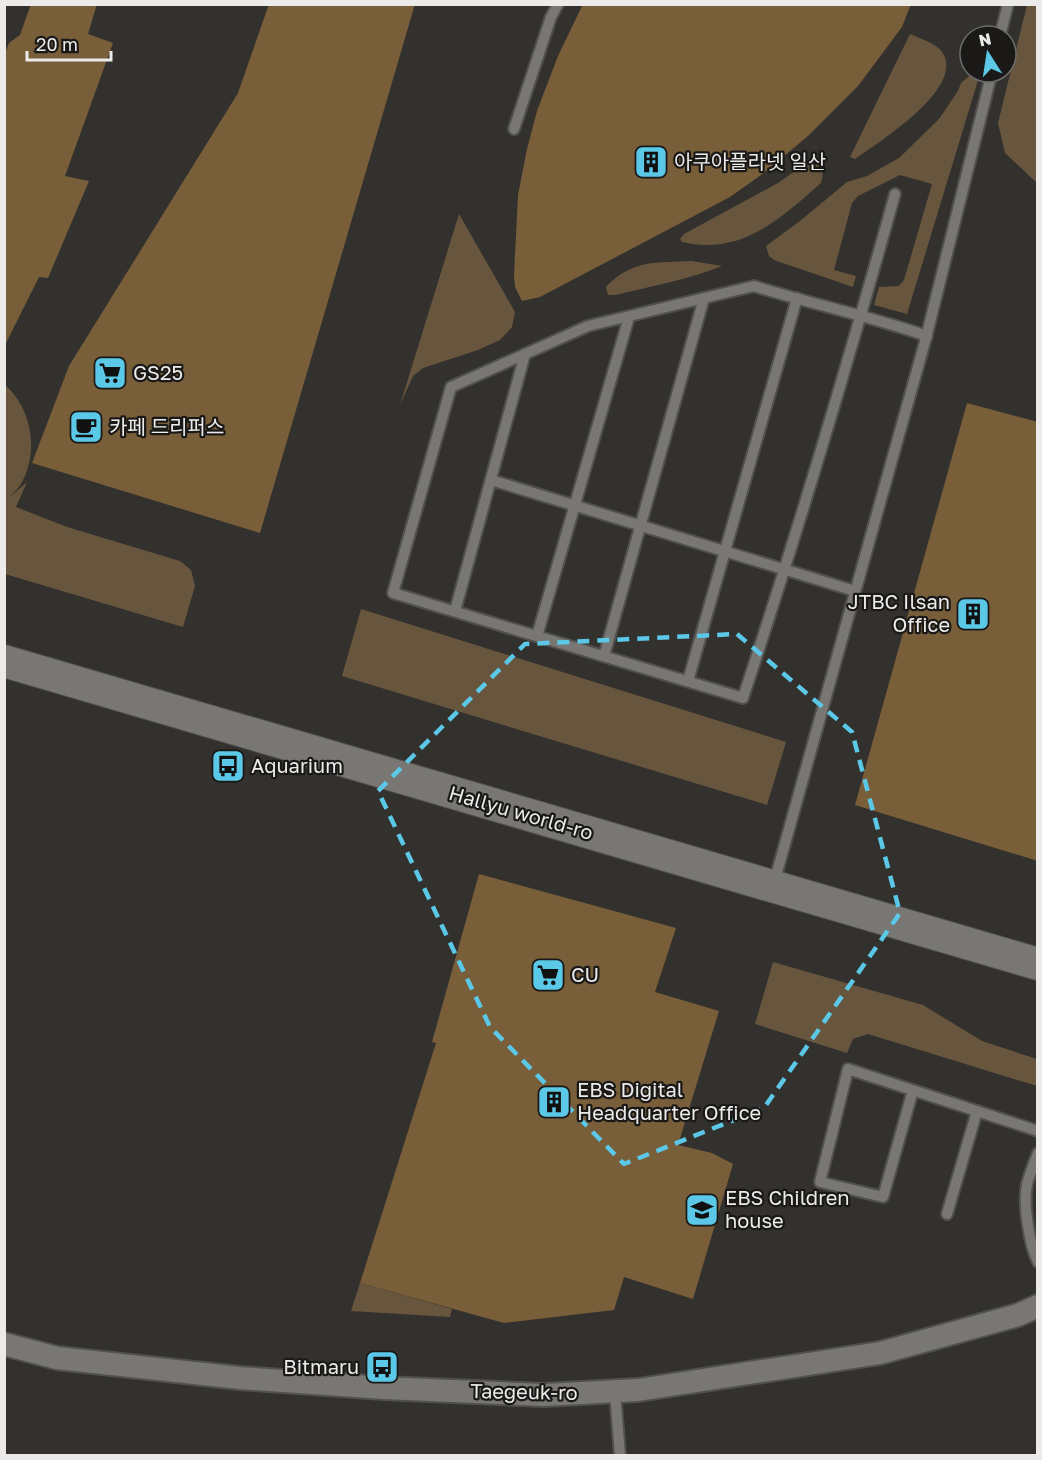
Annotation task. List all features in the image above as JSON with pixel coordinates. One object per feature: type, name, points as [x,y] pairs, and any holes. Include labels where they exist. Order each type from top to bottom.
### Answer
[{"type":"main road","name":"Hallyu world-ro","points":[[4,661],[1038,964]]},
{"type":"street","name":"Taegeuk-ro","points":[[4,1344],[57,1358],[240,1378],[384,1388],[544,1395],[615,1392],[880,1353],[1018,1315],[1038,1306]]},
{"type":"lane","points":[[514,129],[558,4]]},
{"type":"lane","points":[[1003,24],[1008,4]]},
{"type":"lane","points":[[773,886],[927,336],[989,84]]},
{"type":"lane","points":[[896,194],[862,316],[743,698],[393,593],[451,387],[588,326],[754,286],[862,316],[927,336]]},
{"type":"lane","points":[[604,656],[704,298]]},
{"type":"lane","points":[[688,681],[797,298]]},
{"type":"lane","points":[[537,636],[629,317]]},
{"type":"lane","points":[[455,611],[525,354]]},
{"type":"lane","points":[[491,480],[855,591]]},
{"type":"lane","points":[[913,1090],[883,1197],[820,1182],[848,1070],[913,1090],[1038,1131]]},
{"type":"lane","points":[[947,1214],[977,1111]]},
{"type":"lane","points":[[1038,1153],[1027,1186],[1029,1236],[1031,1249],[1038,1262]]},
{"type":"lane","points":[[615,1392],[620,1455]]},
{"type":"highlighted area","points":[[737,634],[852,732],[900,913],[764,1108],[624,1164],[490,1027],[378,791],[525,644]]},
{"type":"shaded area","points":[[1027,5],[1037,5],[1037,183],[1005,153],[998,123],[1008,84],[1018,84],[1018,42]]},
{"type":"shaded area","points":[[910,34],[931,43],[942,52],[946,66],[942,81],[932,97],[916,113],[855,159],[850,157]]},
{"type":"shaded area","points":[[961,84],[977,84],[907,314],[874,305],[879,287],[899,286],[904,280],[932,184],[900,175],[858,196],[852,203],[834,270],[856,276],[853,287],[774,260],[769,256],[766,246],[847,182],[867,176],[899,158],[939,119]]},
{"type":"shaded area","points":[[815,157],[822,168],[821,183],[775,221],[741,239],[723,244],[703,245],[682,242],[680,239],[684,234],[778,183]]},
{"type":"shaded area","points":[[459,214],[515,312],[512,327],[500,340],[478,350],[423,368],[413,376],[400,405]]},
{"type":"shaded area","points":[[692,261],[722,266],[669,282],[608,295],[606,287],[625,271],[646,264]]},
{"type":"shaded area","points":[[4,384],[21,405],[30,430],[31,444],[27,470],[21,484],[10,497],[27,482],[16,507],[67,527],[180,561],[191,570],[195,586],[183,627],[5,574]]},
{"type":"shaded area","points":[[361,609],[786,742],[767,805],[342,676]]},
{"type":"shaded area","points":[[773,962],[923,1005],[982,1041],[1037,1059],[1037,1086],[868,1034],[853,1039],[847,1053],[755,1024]]},
{"type":"shaded area","points":[[360,1283],[452,1309],[450,1317],[351,1311]]},
{"type":"building","points":[[31,4],[97,4],[88,34],[113,43],[65,176],[89,181],[48,278],[39,277],[4,347],[4,56],[9,43],[20,35]]},
{"type":"building","points":[[269,4],[415,4],[260,533],[32,463],[69,366],[238,93]]},
{"type":"building","name":"아쿠아플라넷 일산","points":[[583,4],[911,4],[902,27],[858,86],[808,136],[761,175],[730,197],[540,297],[522,301],[515,287],[514,275],[518,195],[527,149],[537,111],[558,56]]},
{"type":"building","name":"JTBC Ilsan Office","points":[[967,403],[1038,422],[1038,861],[855,805]]},
{"type":"building","name":"EBS Digital Headquarter Office","points":[[479,874],[676,928],[655,992],[719,1011],[678,1145],[712,1153],[733,1164],[693,1299],[624,1277],[614,1310],[504,1323],[360,1283],[436,1043],[432,1042]]},
{"type":"place","name":"아쿠아플라넷 일산","points":[[651,162]]},
{"type":"place","name":"GS25","points":[[110,373]]},
{"type":"place","name":"카페 드리퍼스","points":[[86,427]]},
{"type":"place","name":"JTBC Ilsan Office","points":[[973,614]]},
{"type":"place","name":"Aquarium","points":[[228,766]]},
{"type":"place","name":"CU","points":[[548,975]]},
{"type":"place","name":"EBS Digital Headquarter Office","points":[[554,1102]]},
{"type":"place","name":"EBS Children house","points":[[702,1210]]},
{"type":"place","name":"Bitmaru","points":[[382,1367]]}]
